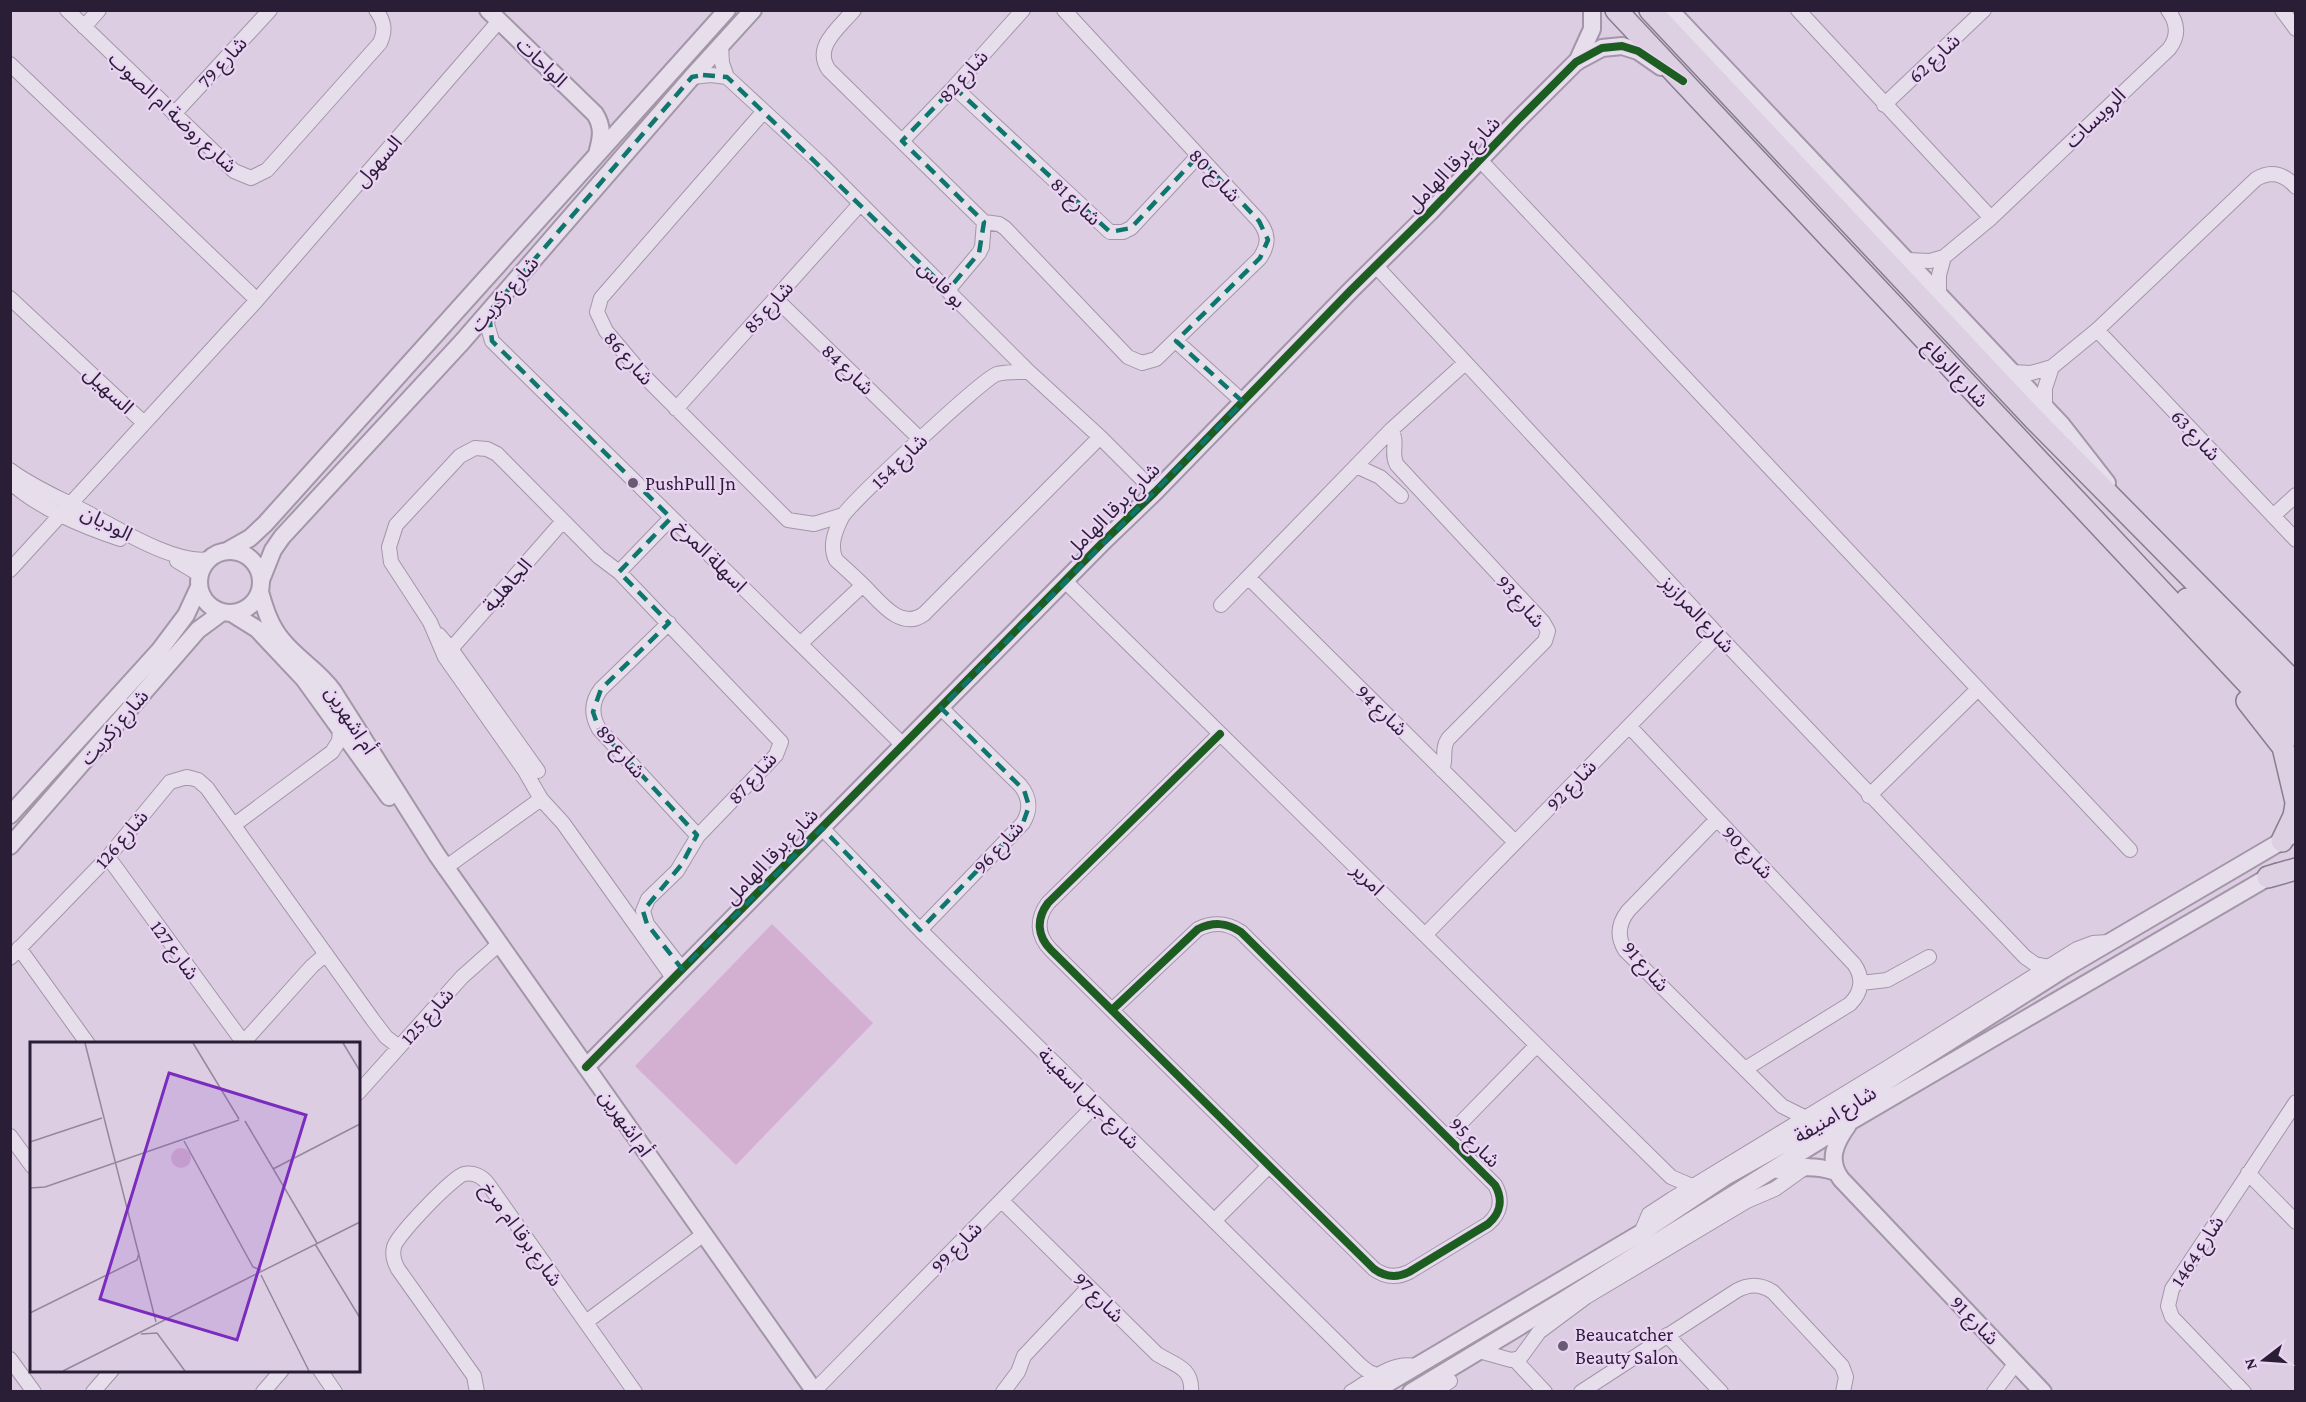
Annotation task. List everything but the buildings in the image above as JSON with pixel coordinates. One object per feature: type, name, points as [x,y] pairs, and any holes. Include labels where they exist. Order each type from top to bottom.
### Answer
[{"type":"main road","name":"شارع الرفاع","points":[[1616,10],[2295,735]]},
{"type":"main road","name":"شارع الرفاع","points":[[1650,10],[2034,419],[2295,684]]},
{"type":"main road","points":[[2050,474],[2087,500],[2122,531],[2295,711]]},
{"type":"main road","points":[[2230,665],[2246,698],[2283,747],[2295,803],[2289,837]]},
{"type":"main road","points":[[2268,877],[2295,869]]},
{"type":"street","name":"شارع روضة ام الصوب","points":[[67,10],[239,175],[250,178],[262,174],[380,43],[383,36],[383,22],[376,10]]},
{"type":"street","points":[[84,27],[99,10]]},
{"type":"street","name":"شارع 79","points":[[174,114],[270,10]]},
{"type":"street","name":"شارع زكريت","points":[[227,551],[250,537],[265,524],[597,158],[727,10]]},
{"type":"street","name":"شارع زكريت","points":[[261,586],[269,558],[282,537],[489,312],[692,77],[753,10]]},
{"type":"street","name":"شارع 80","points":[[855,10],[827,42],[823,51],[824,61],[829,70],[984,222],[999,224],[1005,228],[1132,360],[1142,363],[1151,361],[1176,341],[1260,258],[1267,245],[1267,235],[1259,221],[1064,10]]},
{"type":"street","name":"شارع 82","points":[[902,141],[1023,10]]},
{"type":"street","name":"شارع برقا الهامل","points":[[1576,62],[1592,29],[1594,18],[1592,10]]},
{"type":"street","points":[[1798,10],[1991,218]]},
{"type":"street","name":"شارع 62","points":[[1884,105],[1984,10]]},
{"type":"street","name":"الرويسات","points":[[1944,257],[1991,218],[2169,49],[2175,40],[2176,29],[2174,18],[2168,10]]},
{"type":"street","points":[[2282,10],[2295,29]]},
{"type":"street","name":"شارع الرفاع","points":[[1672,11],[2045,408],[2089,458],[2127,514]]},
{"type":"street","name":"الواحات","points":[[494,16],[595,114]]},
{"type":"street","name":"السهول","points":[[144,423],[256,300],[494,16]]},
{"type":"street","points":[[692,77],[711,75],[727,77],[722,63],[721,45]]},
{"type":"street","name":"شارع برقا الهامل","points":[[586,1067],[1155,492],[1576,62],[1602,48],[1622,46],[1638,51],[1683,81]]},
{"type":"street","points":[[10,64],[256,300]]},
{"type":"street","name":"بو فاس","points":[[727,77],[820,163],[1029,372],[1100,437],[1155,492]]},
{"type":"street","name":"شارع 81","points":[[954,87],[1110,232],[1119,233],[1131,228],[1198,156]]},
{"type":"street","points":[[595,114],[612,118],[637,111]]},
{"type":"street","name":"شارع 86","points":[[764,111],[601,298],[597,305],[598,317],[603,328],[643,375],[788,520],[814,524],[843,515]]},
{"type":"street","points":[[595,114],[602,134],[597,158]]},
{"type":"street","points":[[1479,160],[2130,850]]},
{"type":"street","points":[[2011,372],[2031,373],[2052,367],[2097,330],[2256,179],[2277,174],[2288,179],[2295,187]]},
{"type":"street","name":"شارع 85","points":[[676,409],[860,204]]},
{"type":"street","points":[[948,290],[979,253],[982,247],[984,222]]},
{"type":"street","points":[[1907,260],[1930,261],[1944,257]]},
{"type":"street","points":[[1939,294],[1939,275],[1944,257]]},
{"type":"street","name":"شارع المرازيز","points":[[1376,266],[1869,796],[2025,957],[2035,964],[2049,967]]},
{"type":"street","name":"السهيل","points":[[10,298],[144,423],[10,570]]},
{"type":"street","name":"شارع 84","points":[[776,299],[920,439]]},
{"type":"street","points":[[462,342],[474,339],[492,341],[487,324],[489,312]]},
{"type":"street","name":"شارع 63","points":[[2097,330],[2295,540]]},
{"type":"street","name":"اسهلة المرخ","points":[[492,341],[904,746]]},
{"type":"street","points":[[1176,341],[1243,402]]},
{"type":"street","points":[[1221,605],[1392,430],[1465,363]]},
{"type":"street","points":[[2045,408],[2045,388],[2052,367]]},
{"type":"street","name":"شارع 154","points":[[863,585],[837,560],[832,543],[843,515],[920,439],[992,377],[1009,372],[1029,372]]},
{"type":"street","name":"شارع 93","points":[[1392,430],[1395,438],[1394,458],[1397,465],[1543,622],[1548,631],[1545,641],[1448,739],[1444,747],[1445,763],[1442,770]]},
{"type":"street","points":[[800,644],[863,585],[892,614],[908,619],[920,617],[1100,437]]},
{"type":"street","name":"شارع 87","points":[[475,448],[487,449],[497,454],[603,560],[620,572],[781,742],[776,755],[698,836],[682,864],[648,899],[644,911],[647,924],[678,974],[563,823],[542,799],[445,657],[424,612],[394,569],[389,547],[396,525],[460,456],[475,448]]},
{"type":"street","points":[[1356,466],[1380,477],[1401,496]]},
{"type":"street","name":"الوديان","points":[[10,470],[65,509],[180,563],[196,573],[199,583]]},
{"type":"street","name":"الوديان","points":[[10,482],[31,497],[185,558],[209,559]]},
{"type":"street","points":[[2273,516],[2295,495]]},
{"type":"street","points":[[620,572],[672,518]]},
{"type":"street","name":"الجاهلية","points":[[452,649],[563,521]]},
{"type":"street","points":[[227,551],[243,554],[256,564],[261,586],[250,607],[227,613],[209,606],[199,583],[201,571],[209,559],[227,551]]},
{"type":"street","name":"شارع 94","points":[[1249,578],[1515,842]]},
{"type":"street","name":"امرير","points":[[1065,581],[1671,1177],[1692,1186]]},
{"type":"street","name":"شارع زكريت","points":[[10,815],[159,651],[186,615],[199,583]]},
{"type":"street","name":"أم اشهرين","points":[[261,586],[272,625],[287,653],[404,817],[441,861]]},
{"type":"street","name":"شارع زكريت","points":[[10,846],[198,630],[227,613]]},
{"type":"street","name":"أم اشهرين","points":[[227,613],[257,629],[287,653],[321,675],[441,861],[815,1391]]},
{"type":"street","name":"شارع 89","points":[[669,622],[598,694],[593,706],[594,718],[599,729],[698,836]]},
{"type":"street","name":"شارع 87","points":[[434,631],[452,649],[538,771]]},
{"type":"street","name":"شارع 92","points":[[1425,934],[1718,635]]},
{"type":"street","points":[[1869,796],[1978,689]]},
{"type":"street","name":"شارع 96","points":[[920,930],[1023,823],[1029,806],[1020,785],[941,708]]},
{"type":"street","name":"شارع 90","points":[[1629,726],[1854,964],[1859,973],[1860,983]]},
{"type":"street","points":[[234,825],[332,752],[339,741],[340,729]]},
{"type":"street","name":"شارع 95","points":[[1112,1010],[1198,929],[1215,923],[1233,927],[1241,932],[1495,1185],[1500,1197],[1497,1215],[1488,1224],[1409,1272],[1397,1276],[1385,1275],[1374,1269],[1046,945],[1039,927],[1041,914],[1048,903],[1220,734]]},
{"type":"street","points":[[332,752],[345,750],[356,752]]},
{"type":"street","name":"شارع 126","points":[[15,953],[108,857],[166,786],[181,778],[193,778],[203,783],[380,1029],[399,1047]]},
{"type":"street","points":[[441,861],[542,799]]},
{"type":"street","name":"شارع 91","points":[[1717,819],[1628,911],[1621,922],[1619,934],[1625,950],[1782,1106],[1804,1117]]},
{"type":"street","name":"شارع جبل اسفينة","points":[[822,828],[920,930],[1369,1372],[1366,1386]]},
{"type":"street","name":"شارع امنيفة","points":[[1366,1386],[1415,1366],[1641,1233],[1734,1172],[1818,1125],[2012,996],[2111,942],[2289,837]]},
{"type":"street","name":"شارع 127","points":[[108,857],[241,1042]]},
{"type":"street","name":"شارع امنيفة","points":[[1411,1392],[1851,1121],[2295,861]]},
{"type":"street","points":[[1641,1233],[1649,1214],[1672,1198],[1804,1117],[2012,996],[2028,981],[2082,947],[2093,943],[2111,942]]},
{"type":"street","name":"شارع 125","points":[[360,1091],[462,977],[499,944]]},
{"type":"street","points":[[15,953],[86,1042]]},
{"type":"street","points":[[243,1042],[305,973],[326,954]]},
{"type":"street","points":[[1745,1069],[1850,1004],[1858,995],[1860,983],[1887,980],[1929,957]]},
{"type":"street","points":[[2025,957],[2028,981]]},
{"type":"street","name":"شارع 95","points":[[1447,1137],[1537,1045]]},
{"type":"street","name":"شارع 1464","points":[[2244,1392],[2172,1317],[2168,1300],[2172,1289],[2295,1102]]},
{"type":"street","name":"شارع 99","points":[[815,1391],[1096,1104]]},
{"type":"street","name":"شارع 91","points":[[1782,1106],[1789,1126]]},
{"type":"street","points":[[1836,1172],[1833,1151],[1851,1121]]},
{"type":"street","points":[[10,1137],[30,1163]]},
{"type":"street","points":[[1214,1221],[1269,1166]]},
{"type":"street","points":[[1772,1171],[1807,1166],[1821,1167],[1836,1172]]},
{"type":"street","points":[[1515,1360],[1524,1355],[1534,1337],[1591,1294],[1747,1201],[1775,1189],[1807,1166]]},
{"type":"street","points":[[1707,1177],[1734,1172]]},
{"type":"street","name":"شارع 91","points":[[1836,1172],[1871,1212],[2043,1392]]},
{"type":"street","name":"شارع برقا ام مرخ","points":[[477,1392],[474,1376],[393,1259],[393,1247],[398,1237],[456,1177],[471,1173],[485,1180],[635,1392]]},
{"type":"street","points":[[2248,1173],[2295,1222]]},
{"type":"street","points":[[1671,1177],[1675,1188],[1672,1198]]},
{"type":"street","name":"شارع 97","points":[[1002,1201],[1157,1354],[1183,1367],[1189,1377],[1191,1392]]},
{"type":"street","points":[[586,1322],[704,1234]]},
{"type":"street","points":[[1581,1392],[1743,1287],[1751,1285],[1773,1292],[1842,1366],[1846,1377],[1843,1392]]},
{"type":"street","points":[[1003,1392],[1018,1372],[1024,1356],[1089,1287]]},
{"type":"street","points":[[1548,1325],[1565,1299]]},
{"type":"street","points":[[1667,1335],[1721,1392]]},
{"type":"street","points":[[1479,1351],[1515,1360],[1545,1392]]},
{"type":"street","points":[[10,1359],[33,1392]]},
{"type":"street","points":[[1994,1392],[2016,1363]]},
{"type":"street","points":[[93,1392],[111,1372]]},
{"type":"street","points":[[263,1392],[281,1372]]},
{"type":"street","points":[[321,1372],[335,1392]]},
{"type":"street","points":[[1433,1392],[1450,1381]]},
{"type":"highlighted area","points":[[703,75],[727,77],[948,290],[979,253],[984,222],[902,141],[954,87],[1110,232],[1131,228],[1198,156],[1259,221],[1268,240],[1260,258],[1176,341],[1243,402],[941,708],[1024,790],[1029,806],[1023,823],[920,930],[822,828],[682,969],[647,924],[643,911],[682,864],[697,835],[599,729],[593,712],[601,689],[669,623],[619,572],[671,518],[492,341],[489,312],[692,77]]},
{"type":"shaded area","points":[[772,924],[873,1023],[736,1165],[635,1066]]},
{"type":"cycle path","points":[[586,1067],[1155,492],[1576,62],[1602,48],[1622,46],[1638,51],[1683,81]]},
{"type":"cycle path","points":[[1112,1010],[1198,929],[1219,924],[1230,926],[1241,932],[1495,1185],[1500,1201],[1496,1215],[1488,1224],[1409,1272],[1391,1276],[1378,1272],[1046,945],[1041,933],[1040,921],[1048,903],[1220,734]]},
{"type":"place","name":"PushPull Jn","points":[[633,483]]},
{"type":"place","name":"Beaucatcher Beauty Salon","points":[[1563,1346]]}]
